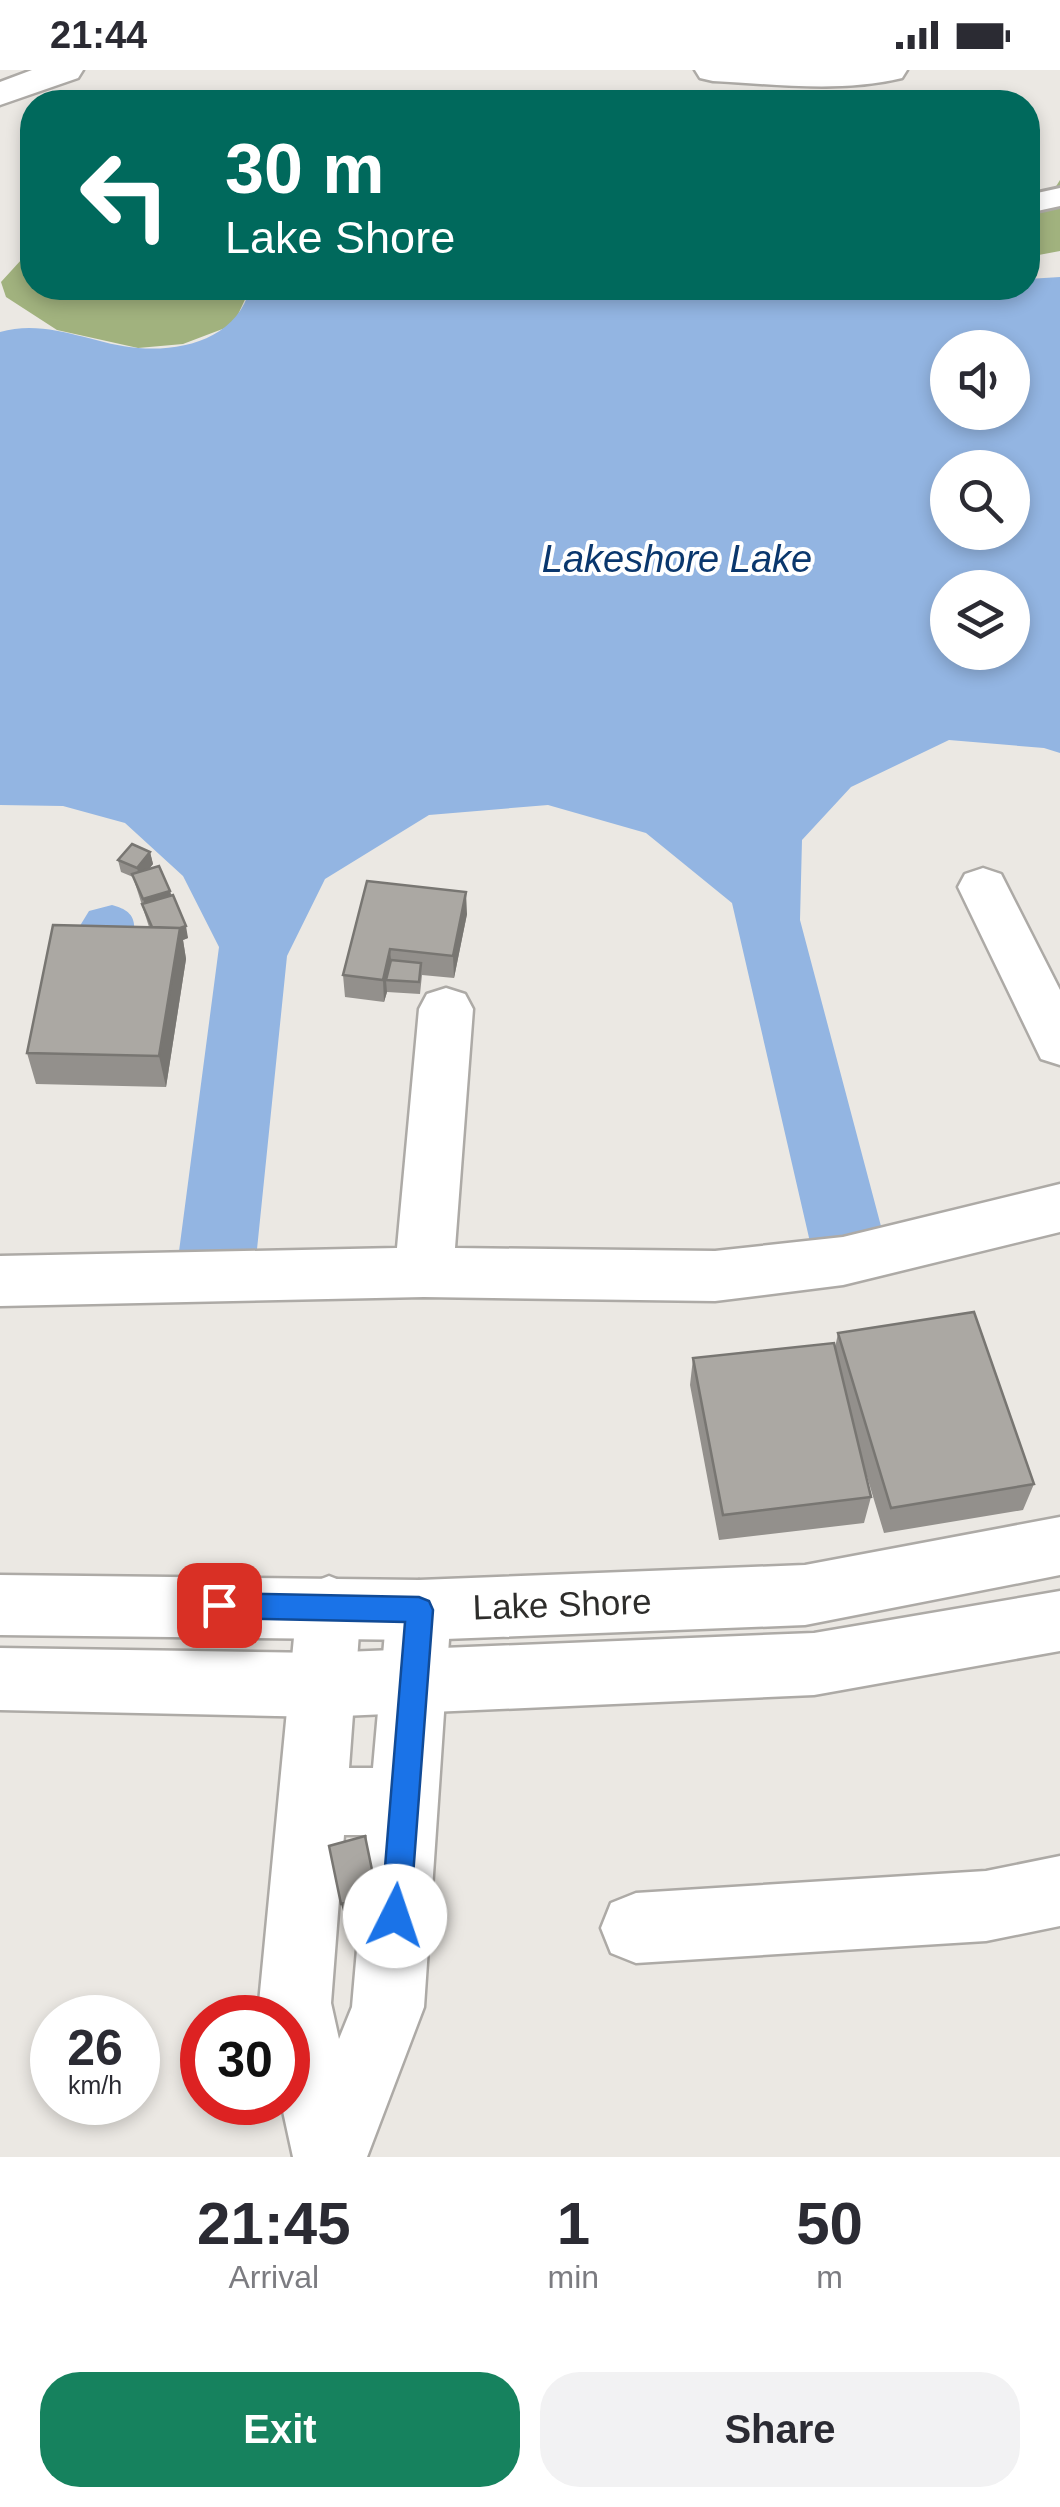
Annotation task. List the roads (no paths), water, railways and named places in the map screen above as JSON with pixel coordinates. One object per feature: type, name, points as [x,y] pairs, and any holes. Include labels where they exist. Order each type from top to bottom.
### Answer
[{"type":"street","points":[[0,94],[65,70]]},
{"type":"street","points":[[713,70],[818,76],[888,70]]},
{"type":"street","points":[[983,887],[1060,1044]]},
{"type":"street","points":[[424,1272],[446,1009]]},
{"type":"street","points":[[0,1282],[424,1272],[715,1276],[843,1261],[1060,1208]]},
{"type":"street","name":"Lake Shore","points":[[0,1605],[419,1610],[804,1595],[1060,1546]]},
{"type":"street","points":[[329,1606],[295,2003],[330,2153]]},
{"type":"street","points":[[330,2153],[388,2007],[419,1610]]},
{"type":"street","name":"Lake Shore","points":[[0,1679],[320,1685],[814,1664],[1060,1621]]},
{"type":"street","points":[[313,1801],[403,1802]]},
{"type":"street","points":[[636,1928],[986,1906],[1060,1891]]},
{"type":"water","name":"Lakeshore Lake","points":[[1060,277],[1060,753],[1044,748],[949,740],[851,787],[802,840],[800,920],[882,1230],[810,1242],[732,903],[646,833],[548,805],[429,815],[325,879],[287,956],[256,1259],[178,1259],[219,947],[183,876],[125,823],[63,806],[0,805],[0,332],[35,328],[121,346],[156,349],[207,338],[234,319],[246,300],[1040,300],[1040,278]]},
{"type":"water","points":[[112,905],[129,914],[134,932],[78,929],[89,911]]}]
